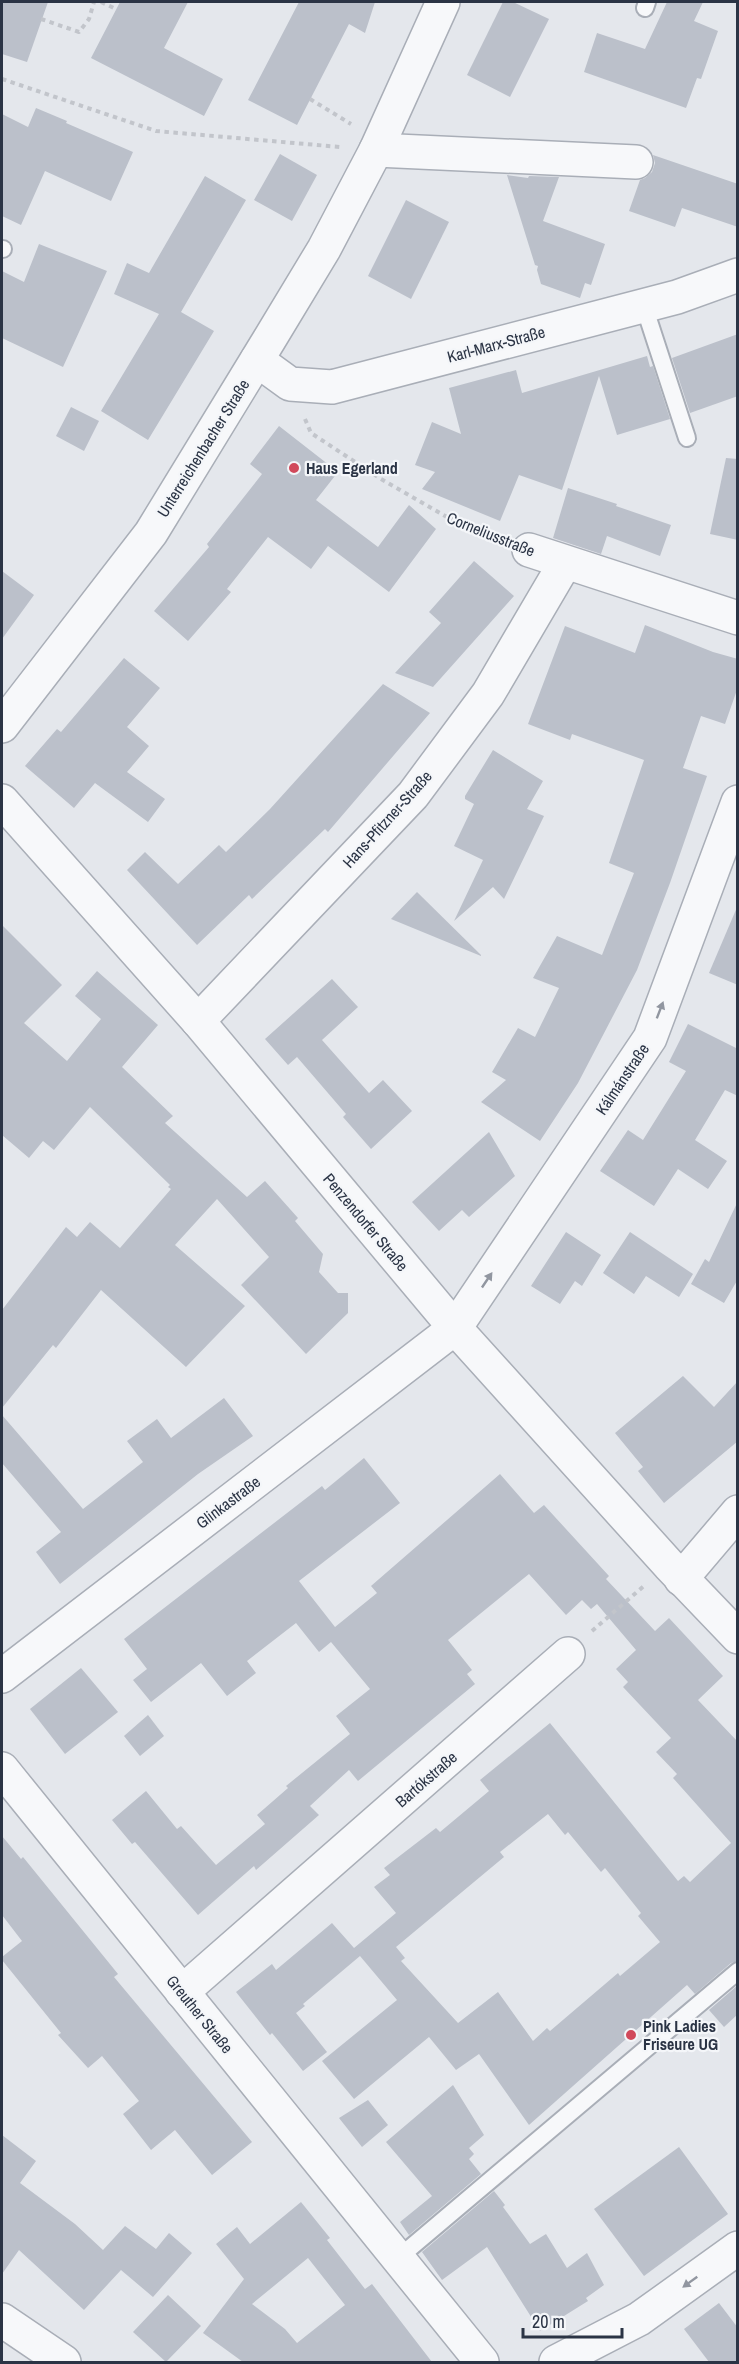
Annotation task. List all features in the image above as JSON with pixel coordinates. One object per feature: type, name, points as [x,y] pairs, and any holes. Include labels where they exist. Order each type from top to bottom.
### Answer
[{"type":"street","name":"Unterreichenbacher Straße","points":[[2,726],[151,533],[257,360],[324,249],[367,139],[443,2]]},
{"type":"street","points":[[367,139],[636,162]]},
{"type":"street","name":"Karl-Marx-Straße","points":[[290,384],[332,387],[677,297],[738,276]]},
{"type":"street","points":[[257,360],[290,384]]},
{"type":"street","name":"Corneliusstraße","points":[[529,550],[738,618]]},
{"type":"street","name":"Hans-Pfitzner-Straße","points":[[198,1021],[413,795],[488,694],[565,563]]},
{"type":"street","name":"Penzendorfer Straße","points":[[2,801],[198,1021],[455,1329],[675,1572],[738,1637]]},
{"type":"street","name":"Kálmánstraße","points":[[455,1329],[650,1038],[738,802]]},
{"type":"street","name":"Glinkastraße","points":[[2,1676],[455,1329]]},
{"type":"street","points":[[675,1572],[738,1512]]},
{"type":"street","name":"Bartókstraße","points":[[182,1992],[568,1654]]},
{"type":"street","name":"Greuther Straße","points":[[2,1769],[482,2362]]},
{"type":"street","points":[[556,2362],[639,2319],[738,2247]]},
{"type":"street","points":[[2,2320],[64,2362]]},
{"type":"lane","points":[[644,306],[687,438]]},
{"type":"lane","points":[[397,2259],[738,1971]]},
{"type":"path","points":[[41,19],[79,32],[89,19],[94,2]]},
{"type":"path","points":[[101,2],[116,9]]},
{"type":"path","points":[[2,79],[156,131],[367,139]]},
{"type":"path","points":[[310,99],[367,139]]},
{"type":"path","name":"Corneliusstraße","points":[[290,384],[311,433],[381,479],[447,517],[529,550]]},
{"type":"path","points":[[568,1654],[675,1572]]},
{"type":"building","points":[[2,2],[48,2],[27,62],[2,54]]},
{"type":"building","points":[[120,2],[188,2],[164,48],[223,79],[204,116],[91,58]]},
{"type":"building","points":[[299,2],[375,2],[365,33],[349,24],[297,125],[248,100]]},
{"type":"building","points":[[503,2],[513,2],[549,19],[510,97],[467,75]]},
{"type":"building","points":[[667,2],[703,2],[694,21],[718,31],[701,79],[697,78],[686,108],[584,72],[597,33],[645,49]]},
{"type":"building","points":[[36,108],[133,152],[111,201],[45,171],[21,225],[2,216],[2,114],[28,127]]},
{"type":"building","points":[[280,154],[317,175],[292,221],[254,200]]},
{"type":"building","points":[[653,155],[738,184],[738,227],[682,208],[675,227],[629,211],[640,180],[652,172],[655,163]]},
{"type":"building","points":[[507,175],[528,178],[529,176],[559,177],[543,221],[605,244],[591,285],[585,283],[580,298],[541,284],[538,266],[535,265]]},
{"type":"building","points":[[205,176],[246,200],[181,312],[214,331],[148,440],[101,411],[159,314],[114,294],[127,263],[149,273]]},
{"type":"building","points":[[406,200],[449,222],[411,299],[368,276]]},
{"type":"building","points":[[39,244],[107,271],[63,367],[2,338],[2,271],[24,282]]},
{"type":"building","points":[[738,334],[738,396],[690,413],[672,358]]},
{"type":"building","points":[[647,356],[650,367],[653,366],[670,419],[617,435],[599,376],[562,490],[519,475],[500,521],[422,489],[435,472],[415,465],[432,422],[461,434],[449,388],[516,370],[522,393]]},
{"type":"building","points":[[71,407],[99,421],[84,451],[56,436]]},
{"type":"building","points":[[279,426],[338,472],[316,500],[378,547],[409,505],[436,529],[389,592],[328,546],[311,569],[268,537],[227,589],[231,592],[188,641],[154,611],[209,547],[207,544],[262,474],[250,464]]},
{"type":"building","points":[[726,458],[738,459],[738,540],[710,534]]},
{"type":"building","points":[[568,488],[671,525],[660,556],[607,536],[601,554],[553,538]]},
{"type":"building","points":[[474,561],[514,596],[433,687],[395,673],[441,623],[429,612]]},
{"type":"building","points":[[2,571],[34,595],[2,639]]},
{"type":"building","points":[[645,625],[713,652],[738,659],[738,687],[725,724],[701,716],[683,768],[707,776],[670,883],[637,970],[578,1083],[540,1141],[481,1102],[506,1080],[492,1072],[518,1028],[535,1037],[559,988],[533,978],[557,936],[602,955],[634,873],[609,863],[644,760],[572,734],[570,740],[528,724],[565,626],[635,653]]},
{"type":"building","points":[[124,658],[160,688],[127,727],[149,746],[127,772],[165,799],[148,822],[95,783],[74,808],[25,766],[57,729],[61,732]]},
{"type":"building","points":[[383,684],[430,713],[328,832],[325,829],[252,899],[249,895],[197,945],[127,870],[145,852],[178,884],[219,845],[226,852],[270,809]]},
{"type":"building","points":[[493,750],[543,781],[527,809],[544,816],[504,899],[493,887],[454,921],[483,860],[454,846],[474,804],[465,799],[465,796]]},
{"type":"building","points":[[417,892],[481,955],[481,956],[391,919]]},
{"type":"building","points":[[738,905],[738,985],[709,973]]},
{"type":"building","points":[[2,925],[62,985],[24,1023],[67,1061],[101,1019],[75,996],[97,971],[158,1025],[122,1067],[173,1116],[165,1123],[247,1197],[265,1181],[298,1218],[295,1221],[323,1254],[319,1272],[338,1293],[348,1293],[348,1313],[306,1354],[241,1285],[269,1257],[217,1199],[175,1245],[245,1306],[186,1367],[101,1290],[56,1348],[53,1345],[2,1408],[2,1310],[66,1227],[77,1237],[90,1222],[120,1248],[171,1189],[168,1187],[170,1185],[90,1107],[54,1150],[43,1141],[29,1158],[2,1135]]},
{"type":"building","points":[[332,979],[358,1007],[322,1040],[369,1093],[383,1080],[412,1111],[371,1149],[343,1117],[346,1114],[297,1057],[288,1065],[265,1039]]},
{"type":"building","points":[[688,1024],[738,1049],[738,1096],[725,1090],[695,1140],[727,1161],[708,1189],[678,1169],[654,1206],[600,1171],[628,1130],[643,1140],[686,1071],[669,1062]]},
{"type":"building","points":[[489,1132],[515,1176],[469,1217],[462,1210],[439,1231],[412,1202]]},
{"type":"building","points":[[738,1201],[738,1279],[724,1303],[691,1284],[705,1259],[709,1262]]},
{"type":"building","points":[[566,1232],[601,1255],[582,1286],[575,1281],[560,1304],[531,1286]]},
{"type":"building","points":[[630,1232],[693,1274],[679,1297],[646,1276],[634,1294],[603,1273]]},
{"type":"building","points":[[683,1376],[714,1407],[738,1381],[738,1441],[664,1503],[638,1471],[643,1467],[615,1433]]},
{"type":"building","points":[[224,1398],[253,1436],[198,1474],[60,1584],[36,1552],[61,1532],[2,1463],[2,1415],[83,1509],[143,1462],[127,1441],[157,1419],[171,1438]]},
{"type":"building","points":[[364,1458],[400,1503],[299,1581],[335,1627],[377,1593],[371,1586],[500,1474],[534,1513],[544,1505],[609,1576],[606,1579],[655,1631],[669,1618],[723,1676],[698,1700],[738,1742],[738,1961],[731,1963],[695,1994],[687,1985],[529,2125],[479,2054],[456,2070],[429,2037],[354,2099],[322,2061],[397,2000],[360,1956],[303,2004],[305,2006],[296,2013],[327,2052],[303,2071],[272,2033],[270,2035],[236,1992],[272,1964],[276,1970],[332,1923],[354,1948],[396,1913],[374,1887],[390,1875],[384,1868],[436,1828],[440,1832],[489,1791],[480,1780],[550,1723],[678,1881],[684,1876],[690,1882],[731,1843],[673,1778],[677,1774],[656,1752],[671,1738],[623,1687],[628,1682],[616,1669],[636,1650],[597,1604],[591,1609],[582,1600],[566,1615],[529,1574],[448,1640],[472,1670],[467,1674],[475,1684],[358,1781],[349,1770],[310,1806],[319,1815],[256,1870],[254,1866],[198,1915],[135,1842],[132,1844],[112,1820],[146,1791],[177,1829],[181,1826],[216,1865],[265,1824],[257,1815],[288,1788],[286,1786],[350,1734],[336,1716],[370,1689],[331,1642],[319,1652],[296,1623],[247,1661],[256,1673],[227,1696],[201,1663],[151,1702],[133,1680],[147,1669],[124,1639],[322,1486],[325,1490]],"holes":[[[548,1814],[565,1835],[568,1832],[601,1872],[605,1868],[641,1913],[638,1916],[660,1942],[620,1976],[618,1973],[550,2031],[547,2028],[533,2041],[498,1992],[458,2023],[401,1961],[405,1958],[396,1947],[504,1857],[500,1852]]]},
{"type":"building","points":[[81,1668],[118,1712],[65,1754],[30,1709]]},
{"type":"building","points":[[148,1715],[164,1736],[140,1756],[124,1736]]},
{"type":"building","points":[[2,1836],[21,1859],[23,1857],[118,1974],[114,1977],[252,2142],[212,2175],[175,2130],[151,2150],[123,2114],[139,2101],[102,2056],[88,2068],[58,2035],[61,2033],[2,1960],[2,1957],[22,1941],[2,1915]]},
{"type":"building","points":[[738,1985],[738,2014],[724,2027],[709,2010]]},
{"type":"building","points":[[453,2085],[484,2135],[469,2148],[474,2154],[469,2159],[481,2174],[409,2235],[400,2222],[432,2196],[386,2142]]},
{"type":"building","points":[[368,2100],[388,2125],[362,2147],[339,2118]]},
{"type":"building","points":[[2,2135],[36,2161],[20,2183],[75,2224],[103,2250],[125,2226],[156,2249],[169,2233],[192,2253],[153,2297],[121,2270],[84,2310],[19,2250],[2,2274]]},
{"type":"building","points":[[679,2147],[728,2214],[644,2276],[594,2209]]},
{"type":"building","points":[[494,2191],[530,2244],[546,2234],[567,2268],[587,2253],[604,2285],[586,2298],[588,2301],[540,2331],[487,2247],[442,2280],[422,2252]]},
{"type":"building","points":[[301,2202],[330,2238],[327,2240],[365,2289],[372,2284],[432,2362],[243,2362],[203,2333],[244,2279],[216,2244],[237,2227],[250,2244]],"holes":[[[308,2258],[345,2305],[297,2343],[285,2329],[252,2304]]]},
{"type":"building","points":[[168,2295],[201,2326],[166,2362],[133,2332]]},
{"type":"building","points":[[719,2303],[738,2328],[738,2362],[709,2362],[684,2329]]},
{"type":"place","name":"Haus Egerland","points":[[294,468]]},
{"type":"place","name":"Pink Ladies Friseure UG","points":[[631,2035]]}]
